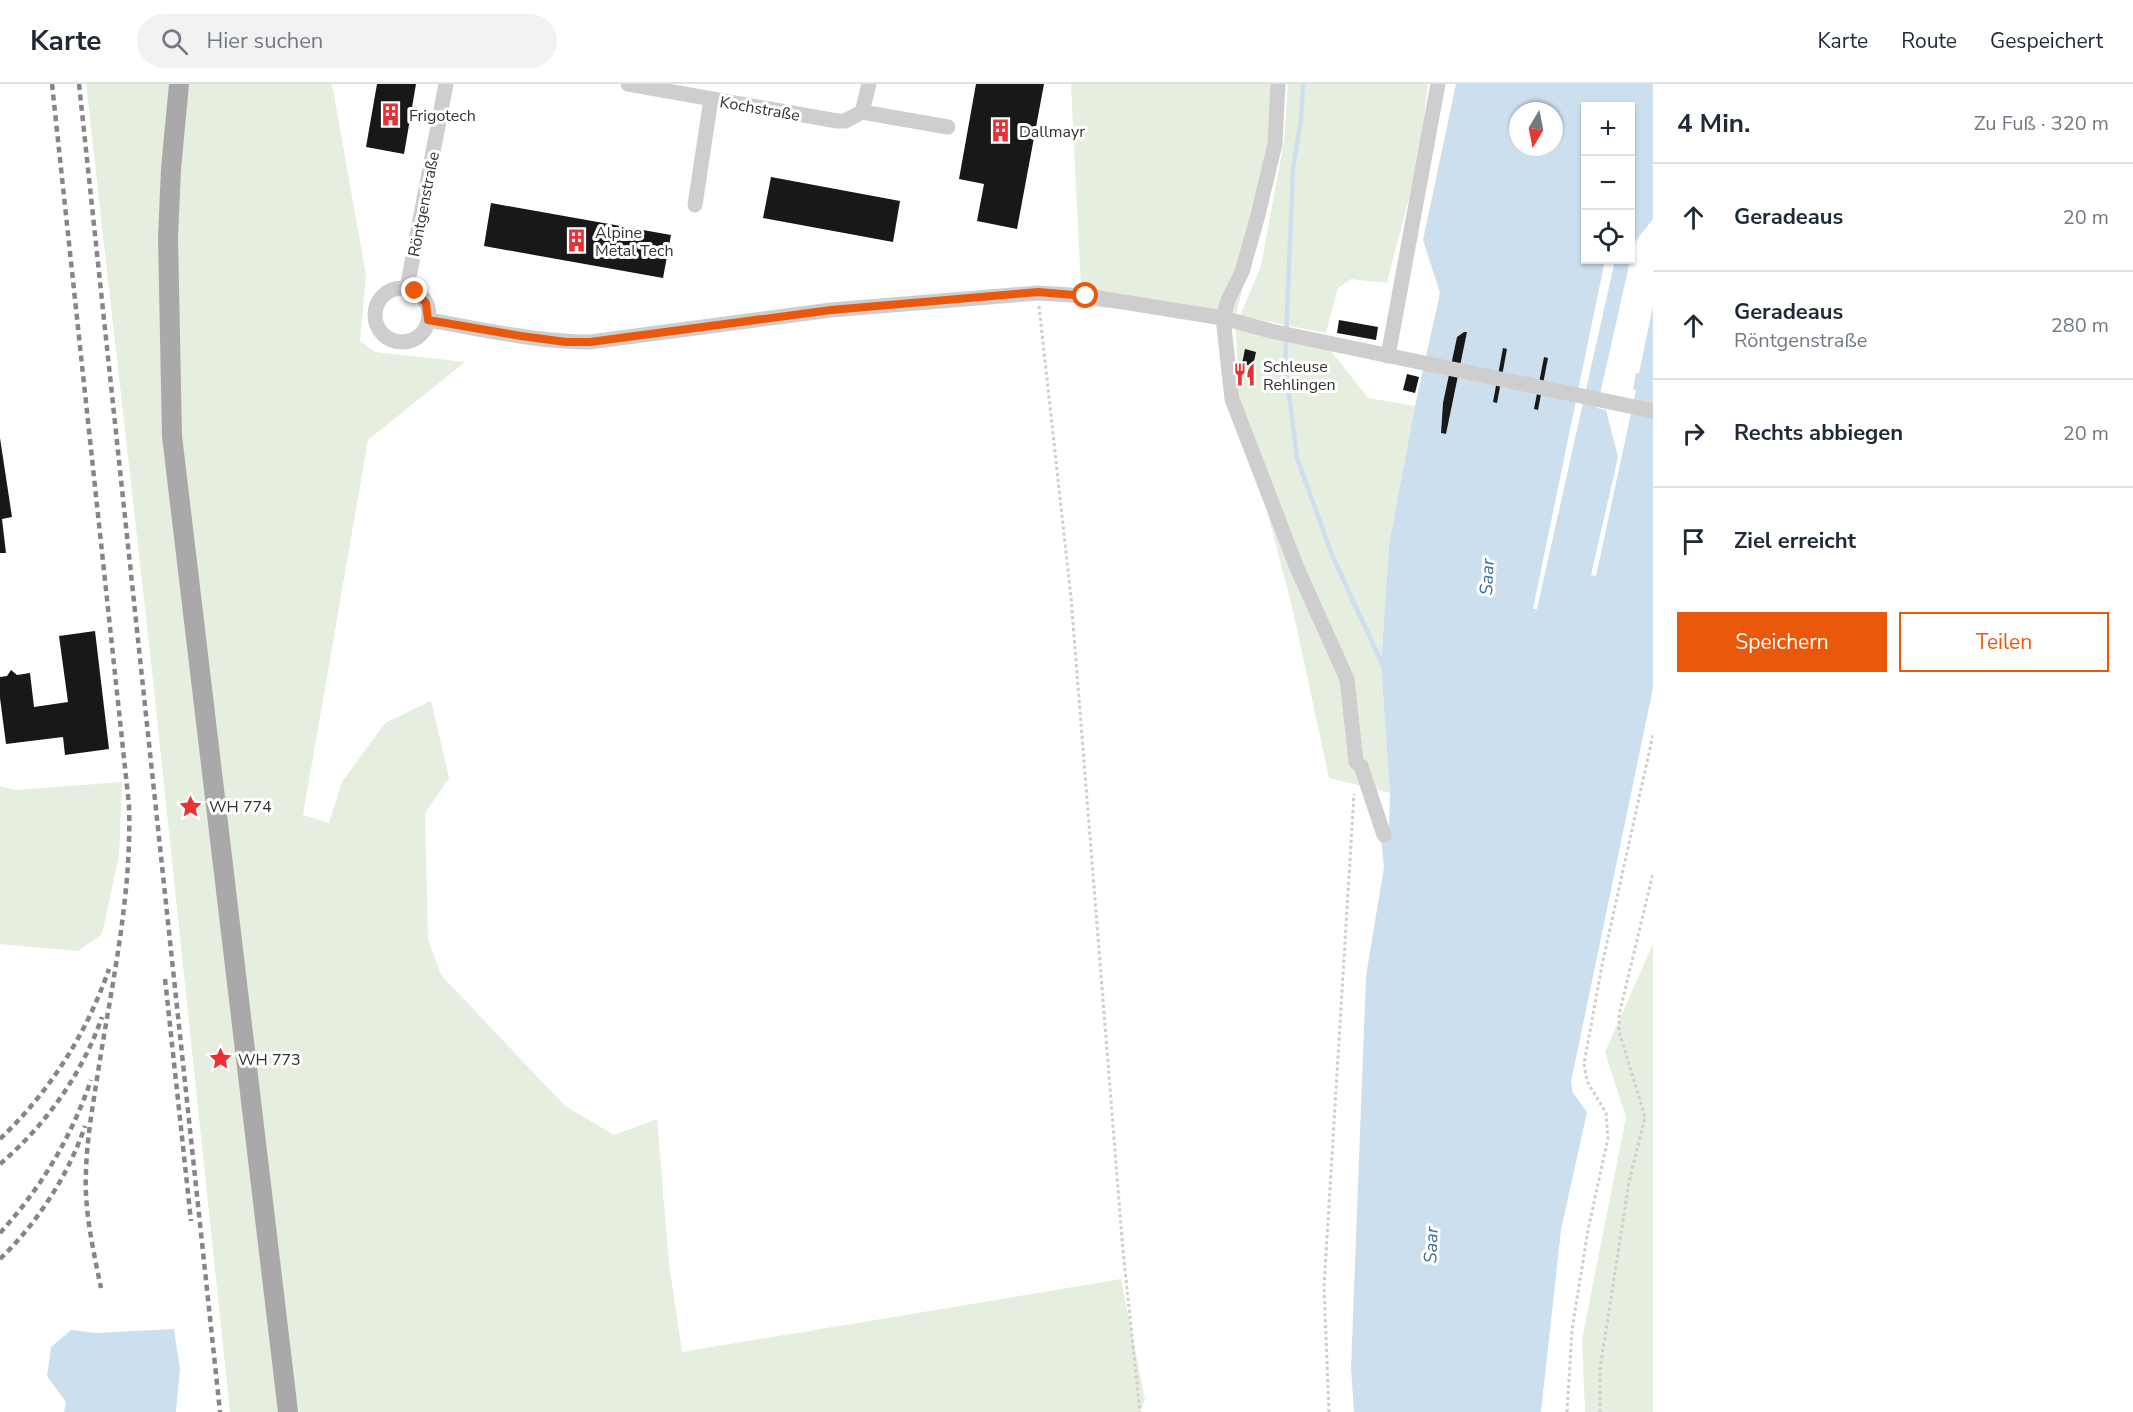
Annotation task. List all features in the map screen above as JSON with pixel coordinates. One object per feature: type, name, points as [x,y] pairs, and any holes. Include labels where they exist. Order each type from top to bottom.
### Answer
[{"type":"main road","points":[[179,84],[171,169],[168,237],[172,436],[288,1412]]},
{"type":"street","name":"Röntgenstraße","points":[[407,288],[446,84]]},
{"type":"street","name":"Kochstraße","points":[[628,84],[837,121],[845,121],[862,112]]},
{"type":"street","points":[[869,84],[862,112],[948,127]]},
{"type":"street","points":[[1278,84],[1275,144],[1242,272],[1228,300],[1224,318],[1232,399],[1297,568],[1347,679],[1356,762],[1361,766],[1384,835]]},
{"type":"street","points":[[1388,356],[1438,84]]},
{"type":"street","points":[[695,205],[711,99]]},
{"type":"street","points":[[398,288],[407,288],[415,291],[426,303],[428,320],[419,336],[402,342],[393,341],[379,330],[375,313],[382,296],[398,288]]},
{"type":"street","points":[[428,320],[521,336],[566,342],[590,342],[831,310],[1038,292],[1086,296],[1224,318],[1307,339],[1653,411]]},
{"type":"path","points":[[1038,292],[1071,598],[1123,1251],[1140,1412]]},
{"type":"path","points":[[1567,1412],[1572,1330],[1588,1230],[1608,1138],[1606,1113],[1587,1081],[1584,1065],[1606,943],[1653,735]]},
{"type":"path","points":[[1329,1412],[1324,1287],[1356,762]]},
{"type":"path","points":[[1600,1412],[1600,1370],[1629,1182],[1645,1117],[1619,1031],[1619,1015],[1653,873]]},
{"type":"green space","points":[[86,84],[332,84],[366,275],[360,341],[375,352],[465,362],[368,440],[303,815],[329,823],[342,782],[385,723],[431,701],[449,778],[425,813],[428,939],[441,975],[565,1106],[614,1135],[657,1119],[669,1264],[682,1352],[1121,1279],[1145,1400],[1140,1412],[230,1412],[150,652]]},
{"type":"green space","points":[[1071,84],[1276,84],[1278,148],[1235,318],[1082,306]]},
{"type":"green space","points":[[1288,84],[1428,84],[1419,159],[1387,283],[1351,279],[1338,288],[1326,333],[1240,316],[1261,266],[1284,141]]},
{"type":"green space","points":[[1235,318],[1319,336],[1368,398],[1415,406],[1389,544],[1381,665],[1390,793],[1329,778],[1293,611],[1240,406]]},
{"type":"green space","points":[[122,782],[119,855],[102,934],[78,951],[0,944],[0,786],[15,790]]},
{"type":"green space","points":[[1653,944],[1653,1412],[1585,1412],[1582,1340],[1626,1117],[1605,1052]]},
{"type":"water","name":"Saar","points":[[1456,84],[1653,84],[1653,219],[1635,242],[1635,102],[1581,102],[1581,264],[1604,264],[1533,609],[1537,609],[1614,264],[1629,264],[1597,408],[1606,410],[1618,457],[1591,575],[1596,576],[1636,390],[1633,389],[1636,373],[1639,373],[1653,306],[1653,688],[1571,1082],[1573,1093],[1587,1112],[1561,1230],[1541,1412],[1354,1412],[1351,1368],[1366,976],[1384,867],[1381,838],[1389,834],[1390,793],[1381,665],[1389,544],[1415,406],[1440,293],[1423,240]],"holes":[[[1467,332],[1446,434],[1441,433],[1443,403],[1457,337]]]},
{"type":"water","points":[[174,1329],[180,1369],[176,1412],[64,1412],[66,1402],[47,1376],[51,1347],[71,1330],[96,1333]]},
{"type":"building","name":"Frigotech","points":[[377,84],[416,84],[404,154],[366,147]]},
{"type":"building","name":"Dallmayr","points":[[976,84],[1044,84],[1017,229],[977,221],[984,184],[959,179]]},
{"type":"building","points":[[771,177],[900,201],[893,242],[763,218]]},
{"type":"building","name":"Alpine Metal Tech","points":[[491,203],[671,235],[663,278],[484,246]]},
{"type":"building","points":[[1339,320],[1378,327],[1376,340],[1337,333]]},
{"type":"building","points":[[1467,332],[1446,434],[1441,433],[1443,403],[1457,337]]},
{"type":"building","points":[[1503,348],[1507,349],[1497,403],[1493,402]]},
{"type":"building","points":[[1245,349],[1256,352],[1253,366],[1242,364]]},
{"type":"building","points":[[1544,357],[1548,358],[1538,410],[1534,409]]},
{"type":"building","points":[[1407,374],[1419,377],[1415,393],[1403,390]]},
{"type":"building","points":[[0,438],[12,517],[2,519],[6,553],[0,553]]},
{"type":"building","points":[[95,631],[109,749],[65,755],[63,737],[6,744],[0,698],[0,677],[7,676],[11,670],[17,675],[30,673],[34,707],[68,702],[59,636]]},
{"type":"waterway","points":[[1303,84],[1301,120],[1293,168],[1285,363],[1297,458],[1332,555],[1384,668]]},
{"type":"railway","points":[[52,84],[129,805],[124,906],[92,1109],[87,1158],[88,1215],[101,1288]]},
{"type":"railway","points":[[79,84],[220,1412]]},
{"type":"railway","points":[[0,1139],[35,1101],[65,1061],[89,1017],[109,969]]},
{"type":"railway","points":[[165,979],[191,1221]]},
{"type":"railway","points":[[0,1164],[33,1133],[61,1097],[84,1059],[102,1017]]},
{"type":"railway","points":[[0,1233],[42,1180],[74,1122],[91,1080]]},
{"type":"railway","points":[[0,1259],[27,1230],[61,1180],[85,1126]]},
{"type":"place","name":"Frigotech","points":[[391,115]]},
{"type":"place","name":"Dallmayr","points":[[1001,131]]},
{"type":"place","name":"Alpine Metal Tech","points":[[577,241]]},
{"type":"place","name":"Schleuse Rehlingen","points":[[1245,375]]},
{"type":"place","name":"WH 774","points":[[191,806]]},
{"type":"place","name":"WH 773","points":[[220,1059]]},
{"type":"route","points":[[415,291],[426,303],[429,312],[428,320],[566,342],[622,339],[831,310],[1038,292],[1086,296]]}]
